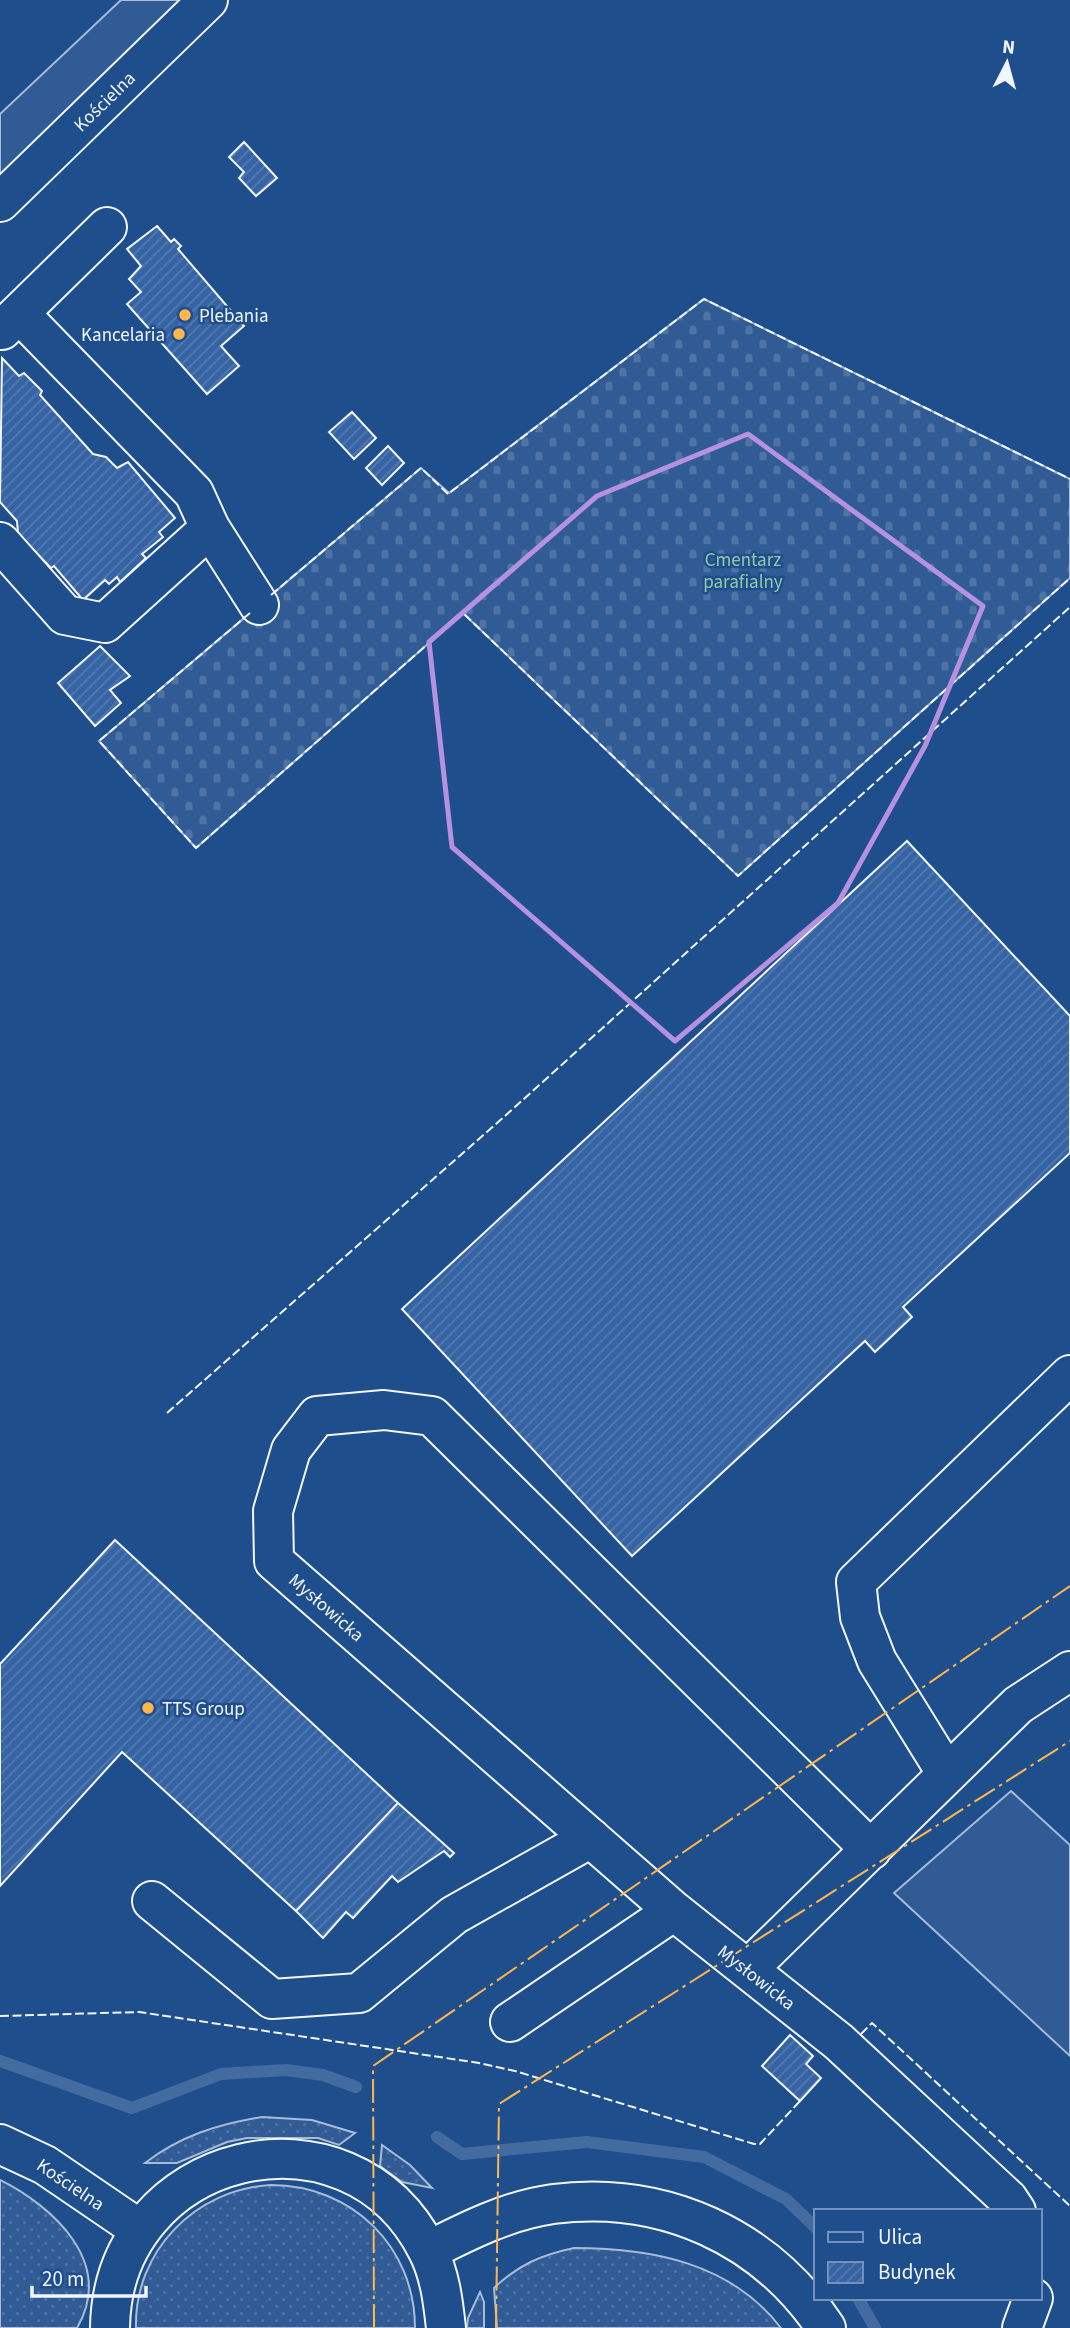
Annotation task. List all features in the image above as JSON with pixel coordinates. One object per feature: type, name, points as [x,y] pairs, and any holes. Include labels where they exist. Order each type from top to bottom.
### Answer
[{"type":"street","name":"Kościelna","points":[[0,202],[208,0]]},
{"type":"street","points":[[107,227],[10,323],[194,493],[210,527],[259,605]]},
{"type":"street","points":[[0,542],[65,615],[105,624],[210,527]]},
{"type":"street","points":[[947,1774],[877,1661],[860,1617],[856,1582],[1070,1375]]},
{"type":"street","name":"Mysłowicka","points":[[871,1850],[432,1416],[384,1410],[317,1416],[291,1450],[273,1511],[275,1561],[674,1911],[839,2042],[1008,2199],[1015,2209]]},
{"type":"street","points":[[748,1969],[1018,1705],[1070,1671]]},
{"type":"street","points":[[152,1901],[272,1999],[359,1993],[454,1915],[591,1838]]},
{"type":"street","points":[[510,2022],[674,1911]]},
{"type":"street","name":"Kościelna","points":[[0,2144],[45,2165],[139,2230]]},
{"type":"street","points":[[110,2328],[110,2304],[120,2265],[139,2230],[168,2198],[205,2174],[246,2161],[290,2158],[332,2167],[371,2187],[404,2215],[428,2251],[442,2291],[446,2328]]},
{"type":"street","points":[[428,2251],[481,2224],[552,2204],[626,2204],[685,2216],[739,2241],[792,2283],[826,2328]]},
{"type":"street","points":[[1022,2328],[1032,2300]]},
{"type":"highlighted area","points":[[748,434],[983,606],[925,746],[838,903],[675,1041],[452,847],[429,642],[597,496]]},
{"type":"green space","name":"Cmentarz parafialny","points":[[704,299],[1070,479],[1070,578],[738,876],[463,613],[196,848],[99,741],[421,468],[449,493]]},
{"type":"green space","points":[[262,2117],[312,2120],[355,2133],[339,2145],[318,2138],[247,2138],[227,2142],[177,2163],[145,2163],[172,2145],[200,2132]]},
{"type":"green space","points":[[382,2145],[410,2165],[432,2188],[402,2182],[380,2166]]},
{"type":"green space","points":[[0,2180],[40,2205],[58,2222],[73,2240],[84,2260],[89,2281],[87,2304],[77,2328],[0,2328]]},
{"type":"green space","points":[[271,2185],[300,2188],[328,2196],[352,2209],[373,2226],[391,2247],[404,2271],[412,2299],[415,2328],[136,2328],[138,2300],[146,2274],[158,2250],[175,2229],[218,2198],[244,2189]]},
{"type":"green space","points":[[574,2248],[632,2251],[661,2256],[714,2274],[739,2288],[761,2306],[781,2328],[497,2328],[494,2288],[531,2262]]},
{"type":"green space","points":[[480,2292],[484,2302],[484,2328],[467,2328],[468,2318]]},
{"type":"shaded area","points":[[121,0],[208,0],[0,202],[0,114]]},
{"type":"shaded area","points":[[1011,1791],[1070,1845],[1070,2056],[894,1893]]},
{"type":"building","points":[[244,142],[277,178],[256,196],[239,178],[244,172],[229,157]]},
{"type":"building","name":"Plebania","points":[[157,226],[171,242],[174,239],[181,246],[178,249],[244,326],[221,346],[239,366],[207,394],[127,304],[141,292],[129,279],[141,266],[127,249]]},
{"type":"building","points":[[2,358],[19,376],[24,373],[42,391],[40,395],[93,454],[106,457],[117,468],[128,462],[175,518],[159,532],[163,537],[142,554],[146,558],[120,582],[117,577],[109,584],[105,580],[83,600],[54,566],[51,568],[18,534],[17,521],[0,502]]},
{"type":"building","points":[[352,412],[376,438],[354,459],[329,432]]},
{"type":"building","points":[[388,446],[404,463],[382,485],[366,468]]},
{"type":"building","points":[[100,646],[130,676],[110,690],[121,703],[95,726],[58,683]]},
{"type":"building","points":[[907,841],[1070,1016],[1070,1153],[903,1307],[912,1317],[875,1352],[865,1341],[632,1556],[402,1309]]},
{"type":"building","name":"TTS Group","points":[[115,1540],[398,1803],[296,1911],[122,1752],[0,1886],[0,1664]]},
{"type":"building","points":[[398,1803],[454,1853],[450,1857],[444,1851],[398,1882],[392,1876],[353,1918],[346,1912],[323,1938],[296,1911]]},
{"type":"building","points":[[790,2035],[813,2056],[806,2064],[821,2078],[800,2101],[762,2066]]},
{"type":"waterway","points":[[0,2061],[132,2108],[221,2074],[286,2070],[323,2075],[356,2087]]},
{"type":"waterway","points":[[437,2137],[462,2154],[587,2142],[704,2157],[786,2199],[814,2226]]},
{"type":"waterway","points":[[859,2300],[875,2328]]},
{"type":"fence","points":[[271,595],[421,468],[448,494],[704,299],[1070,479]]},
{"type":"fence","points":[[250,613],[99,741],[196,848],[463,613],[738,876],[1070,578]]},
{"type":"fence","points":[[167,1413],[496,1124],[1070,607]]},
{"type":"fence","points":[[0,2016],[139,2012],[479,2063],[515,2071],[754,2144],[760,2144],[800,2101]]},
{"type":"fence","points":[[861,2034],[872,2023],[1070,2206]]},
{"type":"power","points":[[374,2328],[373,2066],[1070,1586]]},
{"type":"power","points":[[496,2328],[499,2104],[1070,1741]]},
{"type":"place","name":"Plebania","points":[[185,315]]},
{"type":"place","name":"Kancelaria","points":[[179,334]]},
{"type":"place","name":"TTS Group","points":[[148,1708]]}]
